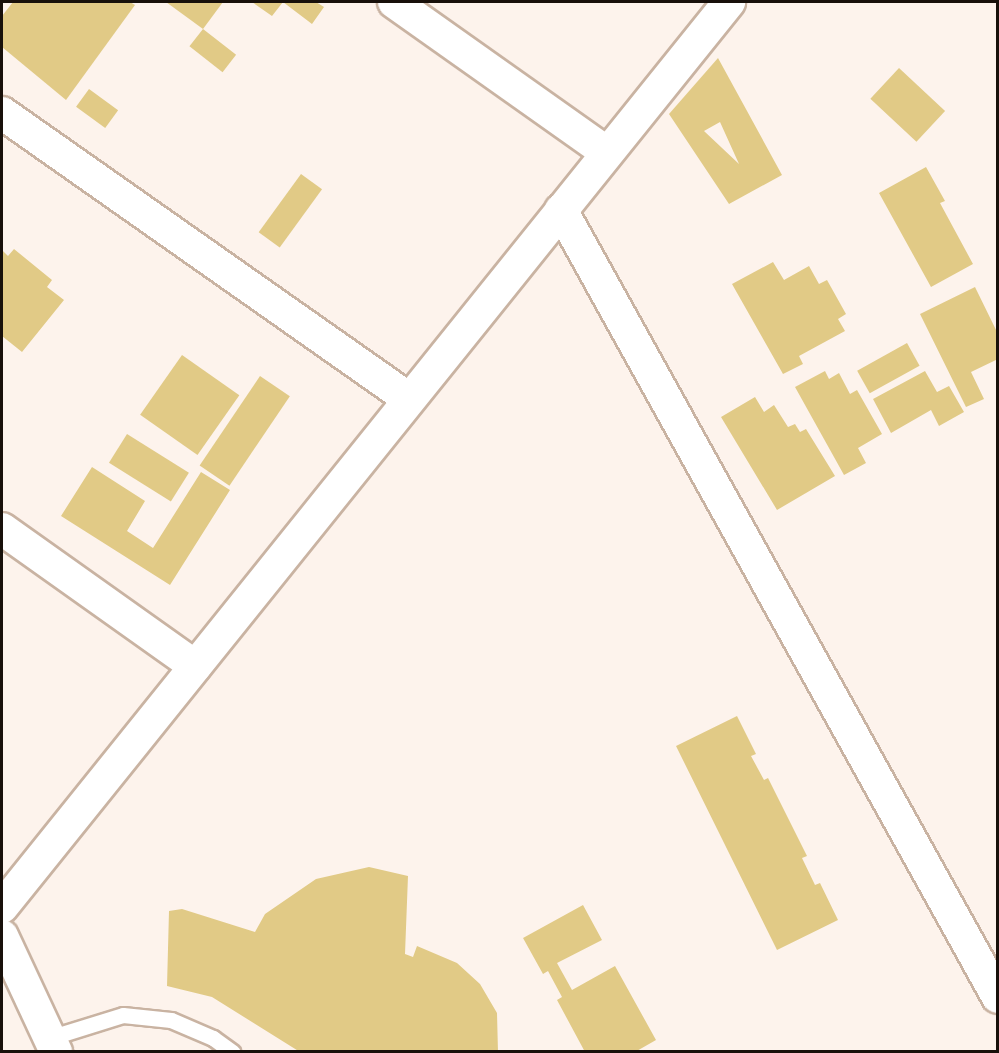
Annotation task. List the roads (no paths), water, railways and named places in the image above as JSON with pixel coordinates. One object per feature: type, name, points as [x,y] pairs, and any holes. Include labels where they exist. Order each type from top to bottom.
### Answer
[{"type":"street","points":[[394,2],[607,153]]},
{"type":"street","points":[[2,907],[729,2]]},
{"type":"street","points":[[2,113],[409,399]]},
{"type":"street","points":[[561,210],[998,997]]},
{"type":"street","points":[[2,529],[195,666]]},
{"type":"street","points":[[2,936],[52,1045]]},
{"type":"lane","points":[[52,1045],[123,1015],[171,1020],[213,1038],[232,1052]]}]
